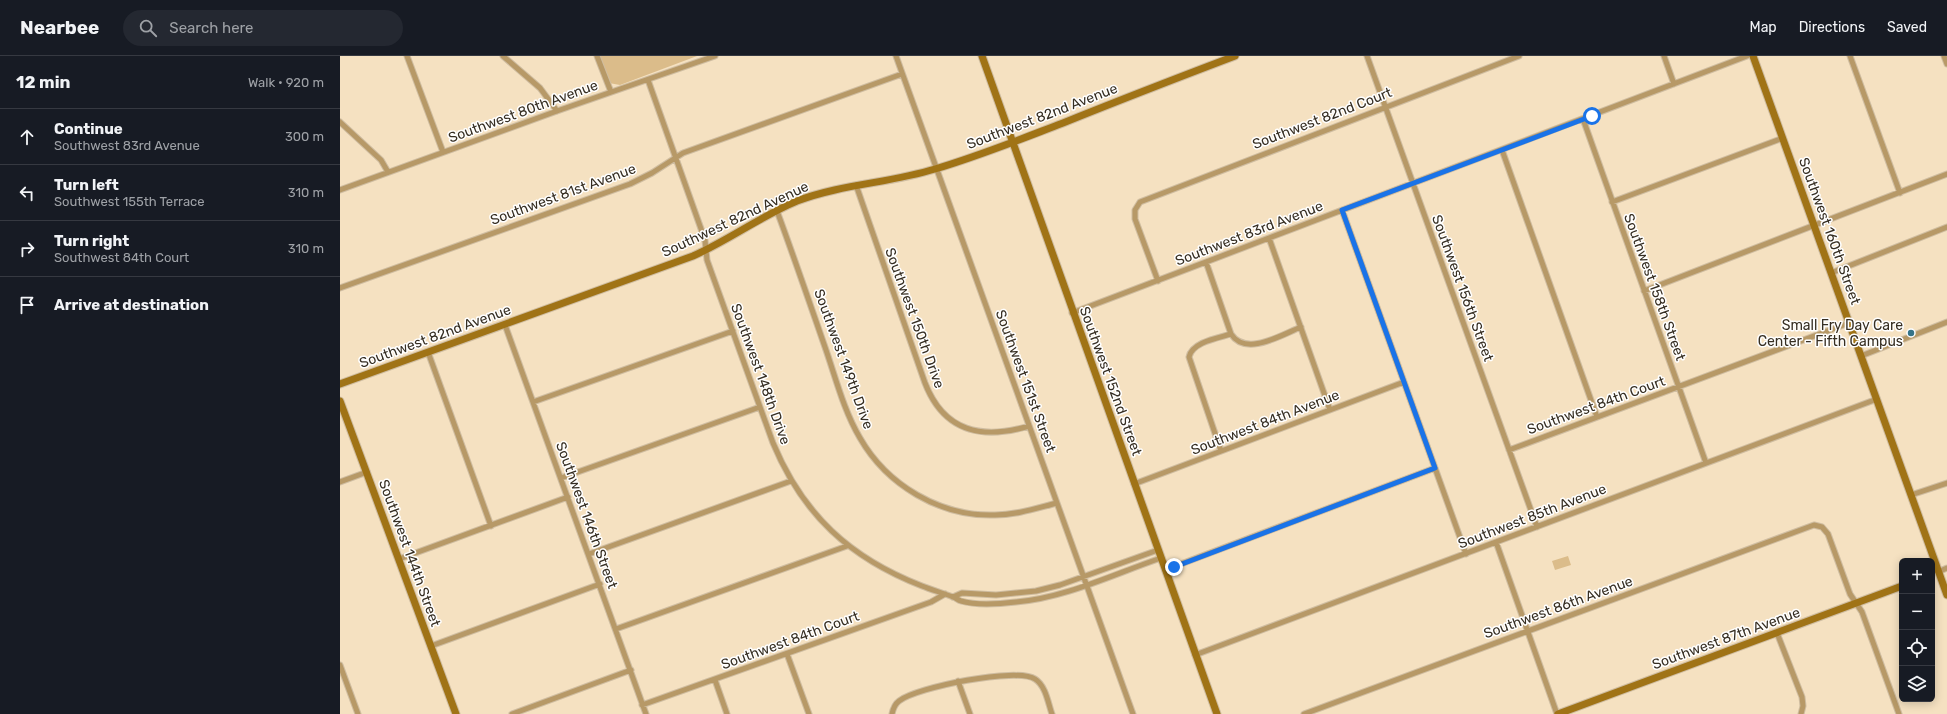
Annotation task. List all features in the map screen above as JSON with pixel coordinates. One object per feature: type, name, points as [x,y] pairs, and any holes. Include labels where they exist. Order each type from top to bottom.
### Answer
[{"type":"street","points":[[407,56],[443,152]]},
{"type":"street","points":[[503,56],[540,88],[558,110]]},
{"type":"street","points":[[597,56],[611,92]]},
{"type":"street","name":"Southwest 80th Avenue","points":[[340,190],[558,110],[715,56]]},
{"type":"street","name":"Southwest 151st Street","points":[[896,56],[1133,714]]},
{"type":"street","name":"Southwest 152nd Street","points":[[982,56],[1072,313],[1217,714]]},
{"type":"street","name":"Southwest 82nd Avenue","points":[[340,384],[505,325],[706,250],[777,211],[822,193],[936,169],[1012,142],[1235,56]]},
{"type":"street","name":"Southwest 156th Street","points":[[1367,56],[1537,527]]},
{"type":"street","name":"Southwest 82nd Court","points":[[1158,281],[1136,218],[1136,206],[1140,202],[1147,198],[1519,56]]},
{"type":"street","points":[[1664,56],[1674,84]]},
{"type":"street","name":"Southwest 83rd Avenue","points":[[1072,313],[1747,56]]},
{"type":"street","name":"Southwest 160th Street","points":[[1753,56],[1911,495],[1930,558]]},
{"type":"street","points":[[1850,56],[1900,193]]},
{"type":"street","points":[[1944,56],[1947,64]]},
{"type":"street","name":"Southwest 81st Avenue","points":[[340,288],[636,181],[683,153],[902,74]]},
{"type":"street","name":"Southwest 148th Drive","points":[[648,80],[705,240],[707,260],[777,453],[791,481],[816,516],[847,546],[888,572],[953,597]]},
{"type":"street","name":"Southwest 158th Street","points":[[1583,119],[1706,464]]},
{"type":"street","points":[[340,122],[381,160],[388,172]]},
{"type":"street","points":[[1612,202],[1783,138]]},
{"type":"street","points":[[1502,150],[1597,417]]},
{"type":"street","points":[[1644,291],[1947,174]]},
{"type":"street","name":"Southwest 150th Drive","points":[[856,185],[925,383],[937,408],[957,424],[982,432],[1007,432],[1029,426]]},
{"type":"street","points":[[1342,210],[1466,554]]},
{"type":"street","name":"Southwest 149th Drive","points":[[777,211],[848,413],[866,447],[883,468],[914,493],[939,505],[968,513],[995,515],[1008,514],[1057,502]]},
{"type":"street","points":[[1831,273],[1947,227]]},
{"type":"street","points":[[1269,238],[1330,410]]},
{"type":"street","points":[[1206,262],[1231,334],[1238,342],[1252,345],[1301,327]]},
{"type":"street","points":[[1861,356],[1947,322]]},
{"type":"street","name":"Southwest 84th Court","points":[[1509,450],[1849,323]]},
{"type":"street","name":"Southwest 146th Street","points":[[505,325],[646,714]]},
{"type":"street","points":[[534,402],[733,331]]},
{"type":"street","points":[[1221,452],[1190,365],[1190,354],[1199,345],[1231,334]]},
{"type":"street","points":[[428,352],[491,526]]},
{"type":"street","name":"Southwest 84th Avenue","points":[[1134,484],[1404,382]]},
{"type":"street","name":"Southwest 85th Avenue","points":[[1196,655],[1877,399]]},
{"type":"street","name":"Southwest 144th Street","points":[[340,402],[456,714]]},
{"type":"street","points":[[561,478],[760,407]]},
{"type":"street","points":[[1165,570],[1435,468]]},
{"type":"street","points":[[340,482],[367,472]]},
{"type":"street","points":[[589,554],[791,481]]},
{"type":"street","points":[[1911,495],[1947,482]]},
{"type":"street","points":[[398,559],[568,497]]},
{"type":"street","name":"Southwest 86th Avenue","points":[[1304,714],[1814,525],[1822,527],[1828,534],[1850,594],[1856,603]]},
{"type":"street","points":[[1496,542],[1558,714]]},
{"type":"street","points":[[616,630],[847,546]]},
{"type":"street","points":[[953,597],[962,593],[996,595],[1036,591],[1158,550]]},
{"type":"street","points":[[953,597],[961,601],[969,602],[1016,602],[1053,595],[1160,558]]},
{"type":"street","points":[[1935,573],[1947,568]]},
{"type":"street","name":"Southwest 160th Street","points":[[1935,573],[1947,596]]},
{"type":"street","points":[[431,646],[600,584]]},
{"type":"street","name":"Southwest 87th Avenue","points":[[1558,714],[1899,587]]},
{"type":"street","name":"Southwest 84th Court","points":[[642,705],[930,602],[945,594]]},
{"type":"street","points":[[1856,603],[1862,612],[1899,714]]},
{"type":"street","points":[[1777,632],[1801,694],[1802,712]]},
{"type":"street","points":[[787,654],[809,714]]},
{"type":"street","points":[[340,665],[358,714]]},
{"type":"street","points":[[512,714],[631,670]]},
{"type":"street","points":[[892,712],[897,702],[904,698],[958,681],[1015,676],[1031,677],[1042,686],[1052,714]]},
{"type":"street","points":[[715,680],[727,714]]},
{"type":"street","points":[[958,681],[970,714]]},
{"type":"shaded area","points":[[600,56],[697,56],[620,85],[609,83]]},
{"type":"shaded area","points":[[1568,556],[1571,565],[1555,570],[1552,561]]},
{"type":"place","name":"Small Fry Day Care Center - Fifth Campus","points":[[1911,333]]},
{"type":"route","points":[[1174,567],[1435,468],[1342,210],[1592,116]]}]
